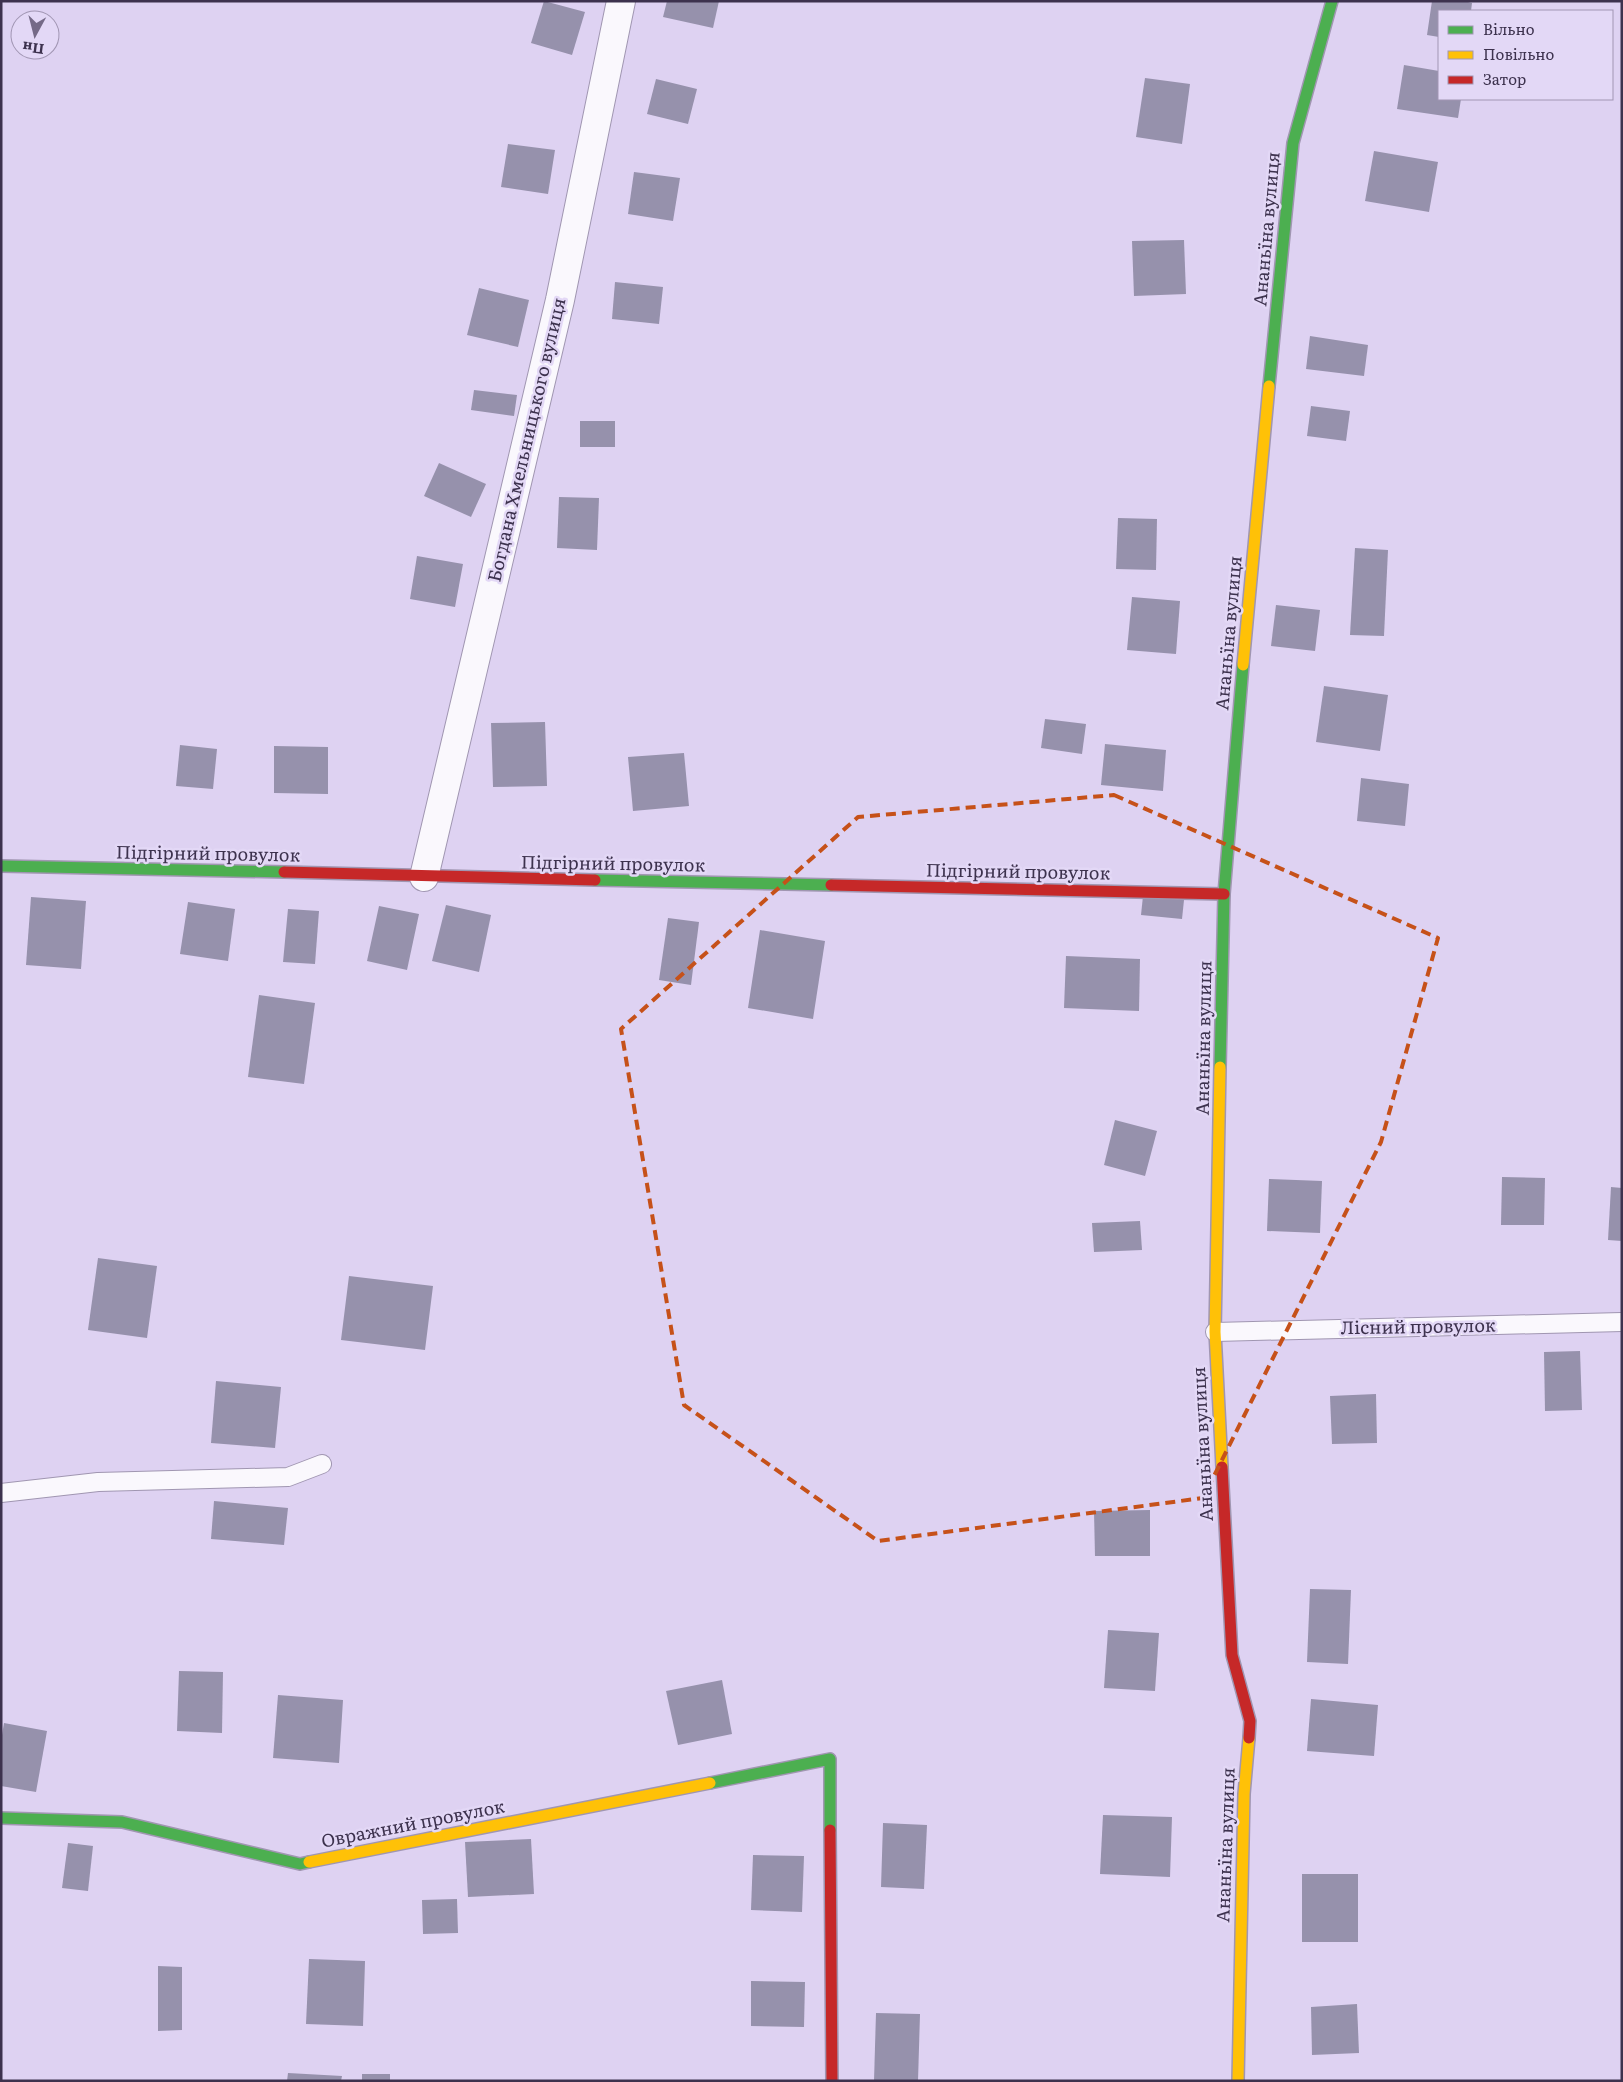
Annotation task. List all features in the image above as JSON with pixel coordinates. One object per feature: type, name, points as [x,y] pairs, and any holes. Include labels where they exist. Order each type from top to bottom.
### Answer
[{"type":"street","name":"Богдана Хмельницького вулиця","points":[[424,877],[560,300],[621,1]]},
{"type":"street","name":"Ананьїна вулиця","points":[[1238,2081],[1244,1794],[1250,1722],[1232,1655],[1215,1332],[1224,894],[1254,543],[1293,143],[1332,1]]},
{"type":"street","name":"Підгірний провулок","points":[[1,866],[1224,894]]},
{"type":"street","name":"Овражний провулок","points":[[1,1818],[122,1822],[300,1864],[830,1759],[832,2081]]},
{"type":"lane","name":"Лісний провулок","points":[[1215,1332],[1622,1322]]},
{"type":"lane","points":[[1,1493],[98,1482],[288,1477],[322,1464]]},
{"type":"highlighted area","points":[[1114,795],[1438,938],[1381,1142],[1203,1498],[878,1541],[684,1405],[621,1029],[858,817]]},
{"type":"building","points":[[544,1],[585,12],[572,55],[531,43]]},
{"type":"building","points":[[667,1],[719,1],[713,28],[663,17]]},
{"type":"building","points":[[1432,1],[1464,1],[1472,3],[1471,10],[1438,10],[1438,37],[1427,35]]},
{"type":"building","points":[[1404,65],[1438,71],[1438,100],[1461,100],[1458,118],[1397,109]]},
{"type":"building","points":[[1145,78],[1190,84],[1182,144],[1136,137]]},
{"type":"building","points":[[656,79],[697,89],[688,124],[647,114]]},
{"type":"building","points":[[508,144],[555,150],[548,194],[501,187]]},
{"type":"building","points":[[1374,151],[1438,162],[1429,212],[1365,201]]},
{"type":"building","points":[[634,172],[680,178],[673,221],[628,214]]},
{"type":"building","points":[[1184,240],[1186,294],[1134,296],[1132,241]]},
{"type":"building","points":[[615,282],[663,287],[659,324],[612,319]]},
{"type":"building","points":[[479,288],[529,300],[518,347],[467,335]]},
{"type":"building","points":[[1310,336],[1368,345],[1364,376],[1306,369]]},
{"type":"building","points":[[474,390],[517,395],[514,416],[471,410]]},
{"type":"building","points":[[1311,406],[1350,411],[1346,441],[1307,436]]},
{"type":"building","points":[[580,421],[615,421],[615,447],[580,447]]},
{"type":"building","points":[[439,463],[486,484],[471,517],[424,496]]},
{"type":"building","points":[[559,497],[599,498],[597,550],[557,548]]},
{"type":"building","points":[[1118,518],[1157,519],[1156,570],[1116,569]]},
{"type":"building","points":[[1355,548],[1388,550],[1384,636],[1350,635]]},
{"type":"building","points":[[417,556],[463,564],[455,607],[410,599]]},
{"type":"building","points":[[1132,597],[1180,601],[1176,654],[1127,650]]},
{"type":"building","points":[[1276,605],[1320,610],[1315,651],[1271,646]]},
{"type":"building","points":[[1324,686],[1388,695],[1380,751],[1316,742]]},
{"type":"building","points":[[1045,719],[1086,724],[1082,754],[1041,748]]},
{"type":"building","points":[[545,722],[547,786],[493,787],[491,723]]},
{"type":"building","points":[[1105,744],[1166,750],[1163,791],[1101,785]]},
{"type":"building","points":[[180,745],[217,749],[213,789],[176,786]]},
{"type":"building","points":[[274,746],[328,747],[328,794],[274,793]]},
{"type":"building","points":[[684,753],[689,806],[633,811],[628,757]]},
{"type":"building","points":[[1361,778],[1409,784],[1405,826],[1357,821]]},
{"type":"building","points":[[1143,896],[1184,900],[1182,919],[1141,915]]},
{"type":"building","points":[[31,897],[86,901],[81,969],[26,965]]},
{"type":"building","points":[[188,902],[235,909],[228,961],[180,954]]},
{"type":"building","points":[[446,905],[491,915],[479,972],[432,961]]},
{"type":"building","points":[[379,906],[419,914],[407,970],[367,961]]},
{"type":"building","points":[[288,909],[319,911],[315,964],[283,962]]},
{"type":"building","points":[[668,918],[699,922],[691,985],[659,980]]},
{"type":"building","points":[[760,930],[825,941],[813,1019],[748,1008]]},
{"type":"building","points":[[1066,956],[1140,959],[1139,1011],[1064,1008]]},
{"type":"building","points":[[259,995],[315,1003],[304,1084],[248,1077]]},
{"type":"building","points":[[1115,1120],[1157,1131],[1145,1176],[1104,1165]]},
{"type":"building","points":[[1502,1177],[1545,1178],[1544,1225],[1501,1225]]},
{"type":"building","points":[[1269,1179],[1322,1181],[1320,1233],[1267,1231]]},
{"type":"building","points":[[1611,1187],[1622,1188],[1622,1241],[1608,1240]]},
{"type":"building","points":[[1140,1221],[1142,1250],[1094,1252],[1092,1223]]},
{"type":"building","points":[[98,1258],[157,1266],[147,1338],[88,1330]]},
{"type":"building","points":[[349,1276],[433,1286],[425,1350],[341,1340]]},
{"type":"building","points":[[1580,1351],[1582,1410],[1545,1411],[1544,1352]]},
{"type":"building","points":[[216,1381],[281,1387],[275,1448],[211,1443]]},
{"type":"building","points":[[1376,1394],[1377,1443],[1332,1444],[1330,1396]]},
{"type":"building","points":[[214,1501],[288,1508],[284,1545],[211,1539]]},
{"type":"building","points":[[1150,1510],[1150,1556],[1095,1556],[1094,1511]]},
{"type":"building","points":[[1310,1589],[1351,1590],[1348,1664],[1307,1662]]},
{"type":"building","points":[[1108,1630],[1159,1633],[1155,1691],[1104,1688]]},
{"type":"building","points":[[179,1671],[223,1672],[222,1733],[177,1731]]},
{"type":"building","points":[[722,1680],[732,1734],[678,1745],[666,1691]]},
{"type":"building","points":[[278,1695],[343,1700],[339,1763],[273,1758]]},
{"type":"building","points":[[1311,1699],[1378,1705],[1374,1756],[1307,1751]]},
{"type":"building","points":[[4,1723],[47,1731],[36,1792],[1,1786],[1,1741]]},
{"type":"building","points":[[1103,1815],[1172,1817],[1170,1877],[1100,1874]]},
{"type":"building","points":[[883,1823],[927,1825],[924,1889],[881,1887]]},
{"type":"building","points":[[531,1839],[534,1894],[468,1897],[465,1842]]},
{"type":"building","points":[[68,1843],[93,1846],[88,1891],[62,1888]]},
{"type":"building","points":[[753,1855],[804,1856],[802,1912],[751,1910]]},
{"type":"building","points":[[1302,1874],[1358,1874],[1358,1942],[1302,1942]]},
{"type":"building","points":[[457,1899],[458,1933],[423,1934],[422,1900]]},
{"type":"building","points":[[309,1959],[365,1961],[363,2026],[306,2024]]},
{"type":"building","points":[[158,1966],[182,1967],[182,2030],[158,2031]]},
{"type":"building","points":[[751,1981],[805,1982],[804,2027],[751,2026]]},
{"type":"building","points":[[1357,2004],[1359,2053],[1312,2055],[1311,2007]]},
{"type":"building","points":[[876,2013],[920,2014],[918,2081],[874,2081]]},
{"type":"building","points":[[288,2073],[342,2076],[341,2081],[287,2081]]},
{"type":"building","points":[[362,2074],[390,2074],[390,2081],[362,2081]]},
{"type":"traffic: fast","points":[[1269,386],[1293,143],[1332,1]]},
{"type":"traffic: fast","points":[[1220,1067],[1224,894],[1243,665]]},
{"type":"traffic: fast","points":[[1,866],[284,872]]},
{"type":"traffic: fast","points":[[595,880],[831,885]]},
{"type":"traffic: fast","points":[[710,1783],[830,1759],[830,1830]]},
{"type":"traffic: fast","points":[[1,1818],[122,1822],[300,1864],[309,1862]]},
{"type":"traffic: slow","points":[[1243,665],[1269,386]]},
{"type":"traffic: slow","points":[[1220,1067],[1215,1332],[1222,1467]]},
{"type":"traffic: slow","points":[[1238,2081],[1244,1794],[1249,1738]]},
{"type":"traffic: slow","points":[[309,1862],[710,1783]]},
{"type":"traffic: jam","points":[[284,872],[595,880]]},
{"type":"traffic: jam","points":[[831,885],[1224,894]]},
{"type":"traffic: jam","points":[[1222,1467],[1232,1655],[1250,1721],[1249,1738]]},
{"type":"traffic: jam","points":[[830,1830],[832,2081]]}]
